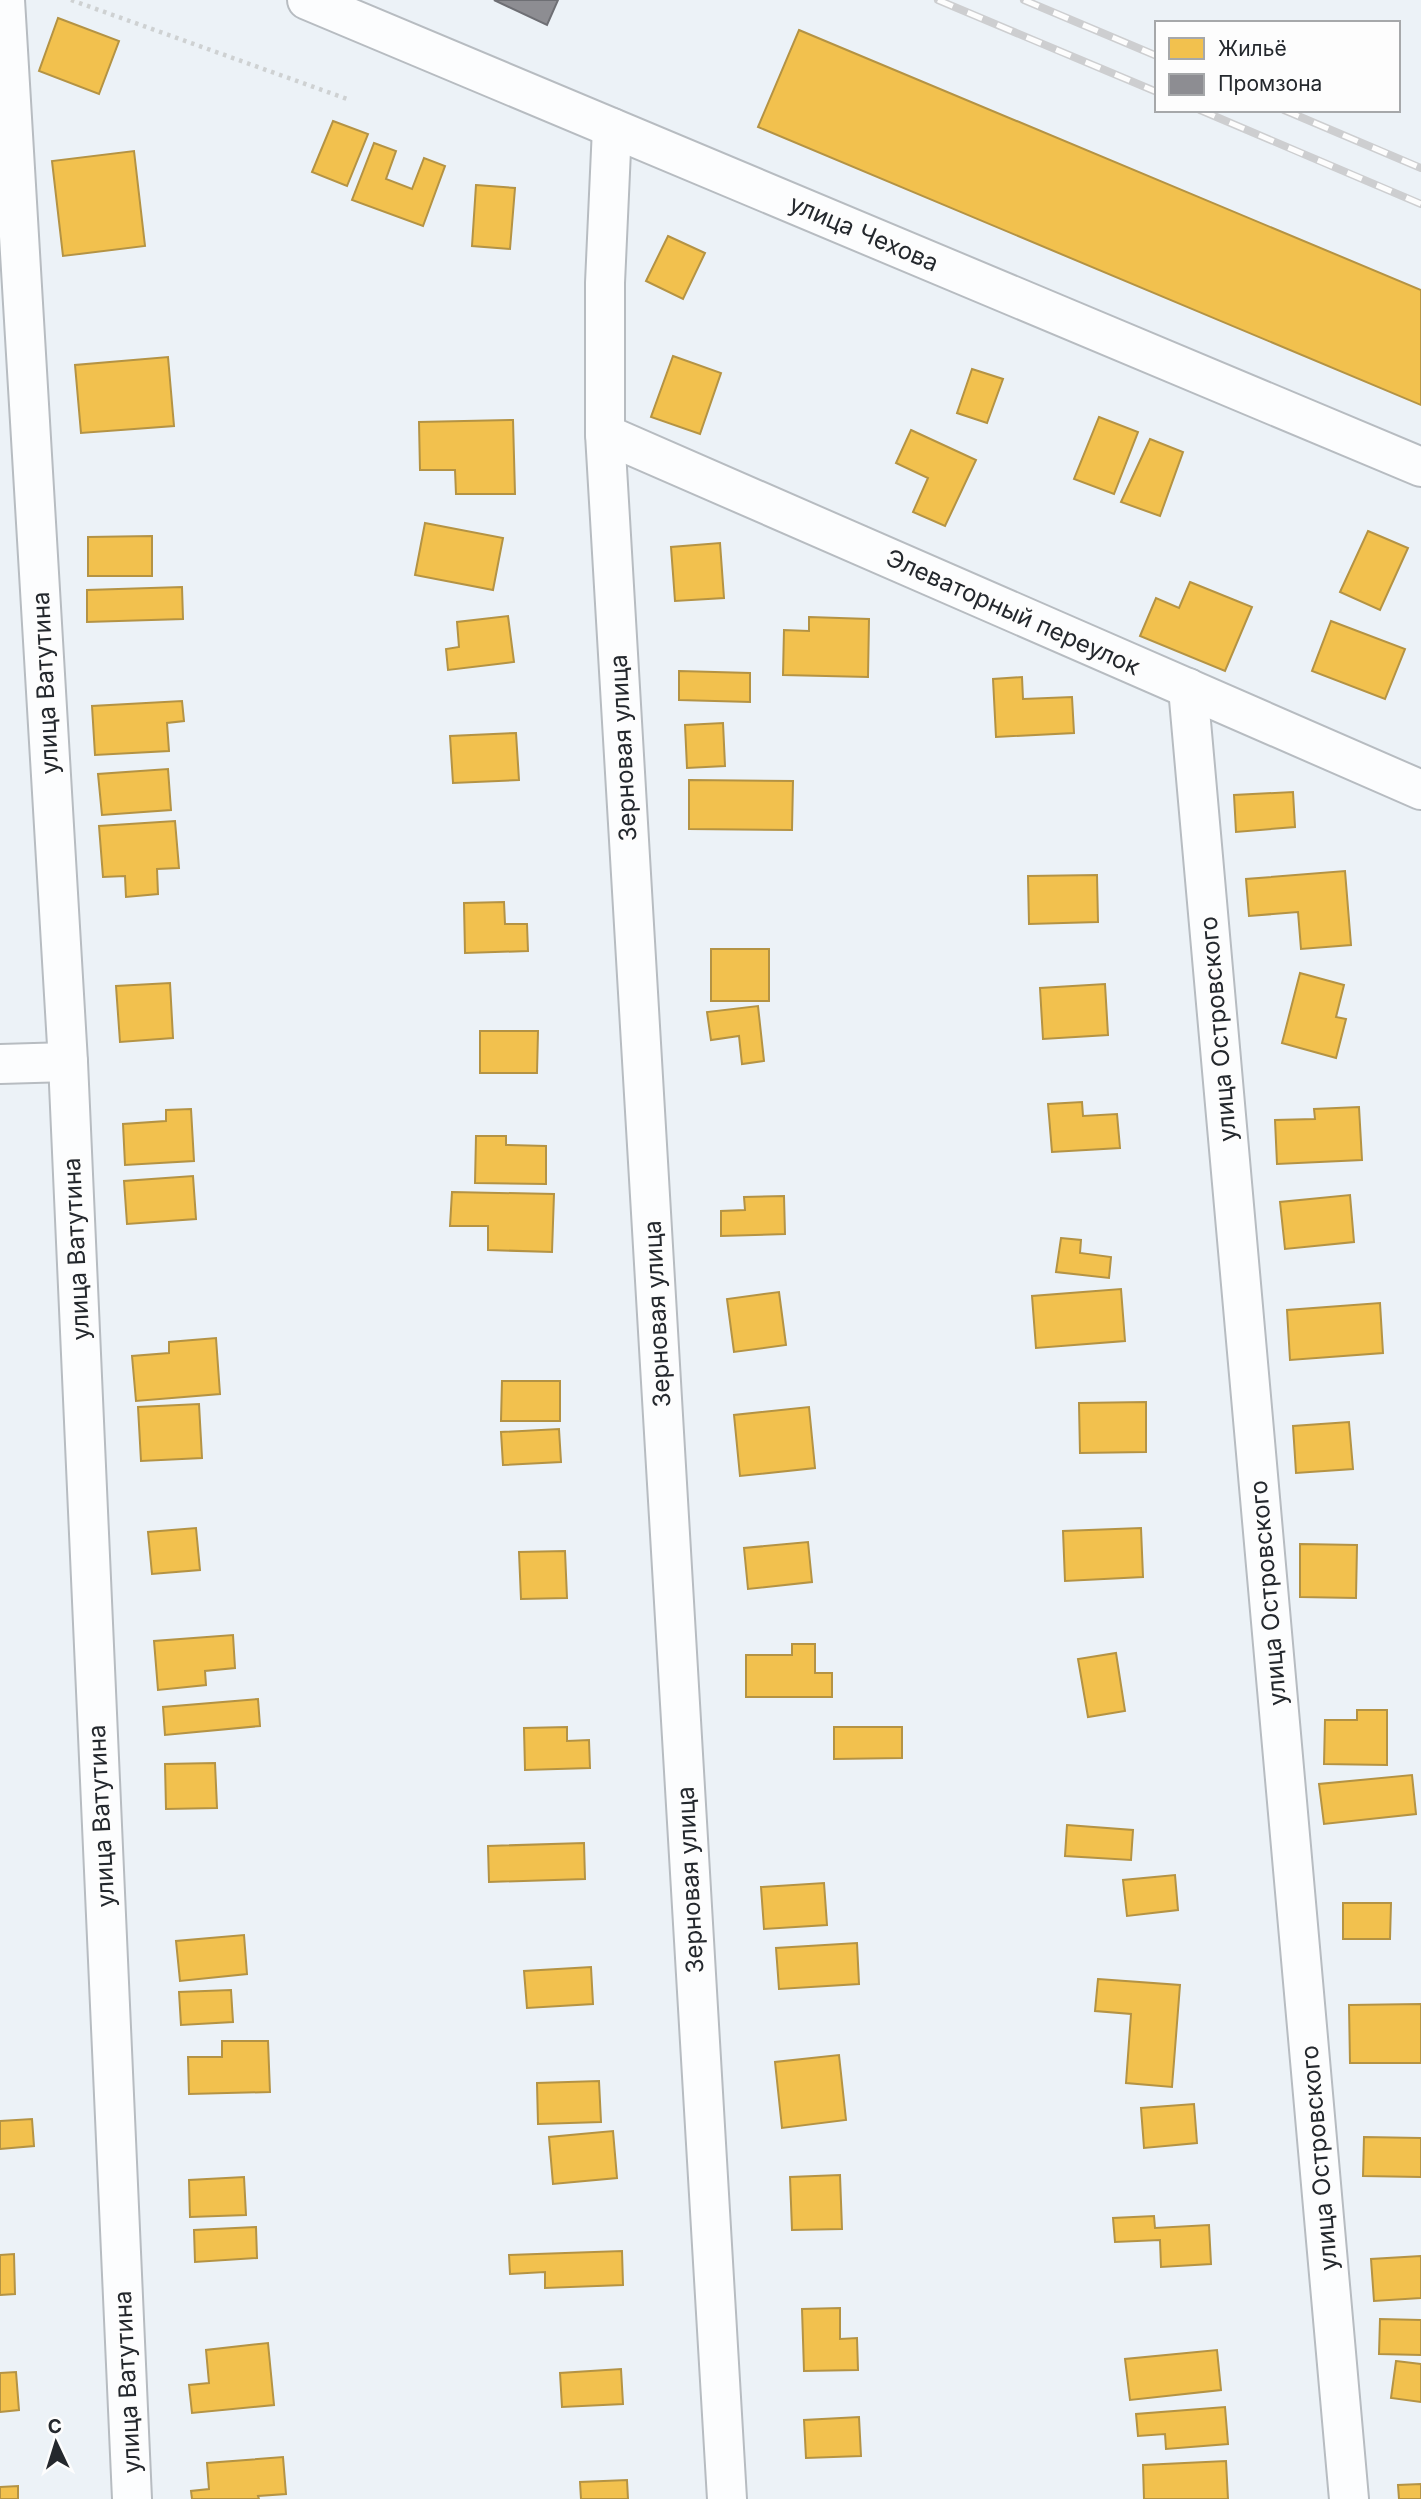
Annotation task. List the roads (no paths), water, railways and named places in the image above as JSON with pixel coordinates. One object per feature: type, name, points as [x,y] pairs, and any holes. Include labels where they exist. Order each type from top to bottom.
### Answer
[{"type":"street","name":"улица Ватутина","points":[[5,0],[68,1062],[132,2499]]},
{"type":"street","name":"улица Чехова","points":[[307,0],[1421,467]]},
{"type":"street","name":"Зерновая улица","points":[[612,128],[605,283],[605,434],[727,2499]]},
{"type":"street","name":"Элеваторный переулок","points":[[605,434],[1421,790]]},
{"type":"street","name":"улица Островского","points":[[1188,688],[1349,2499]]},
{"type":"street","points":[[0,1064],[68,1062]]},
{"type":"railway","points":[[938,0],[1155,91]]},
{"type":"railway","points":[[1024,0],[1155,55]]},
{"type":"railway","points":[[1205,112],[1421,204]]},
{"type":"railway","points":[[1289,112],[1421,168]]}]
